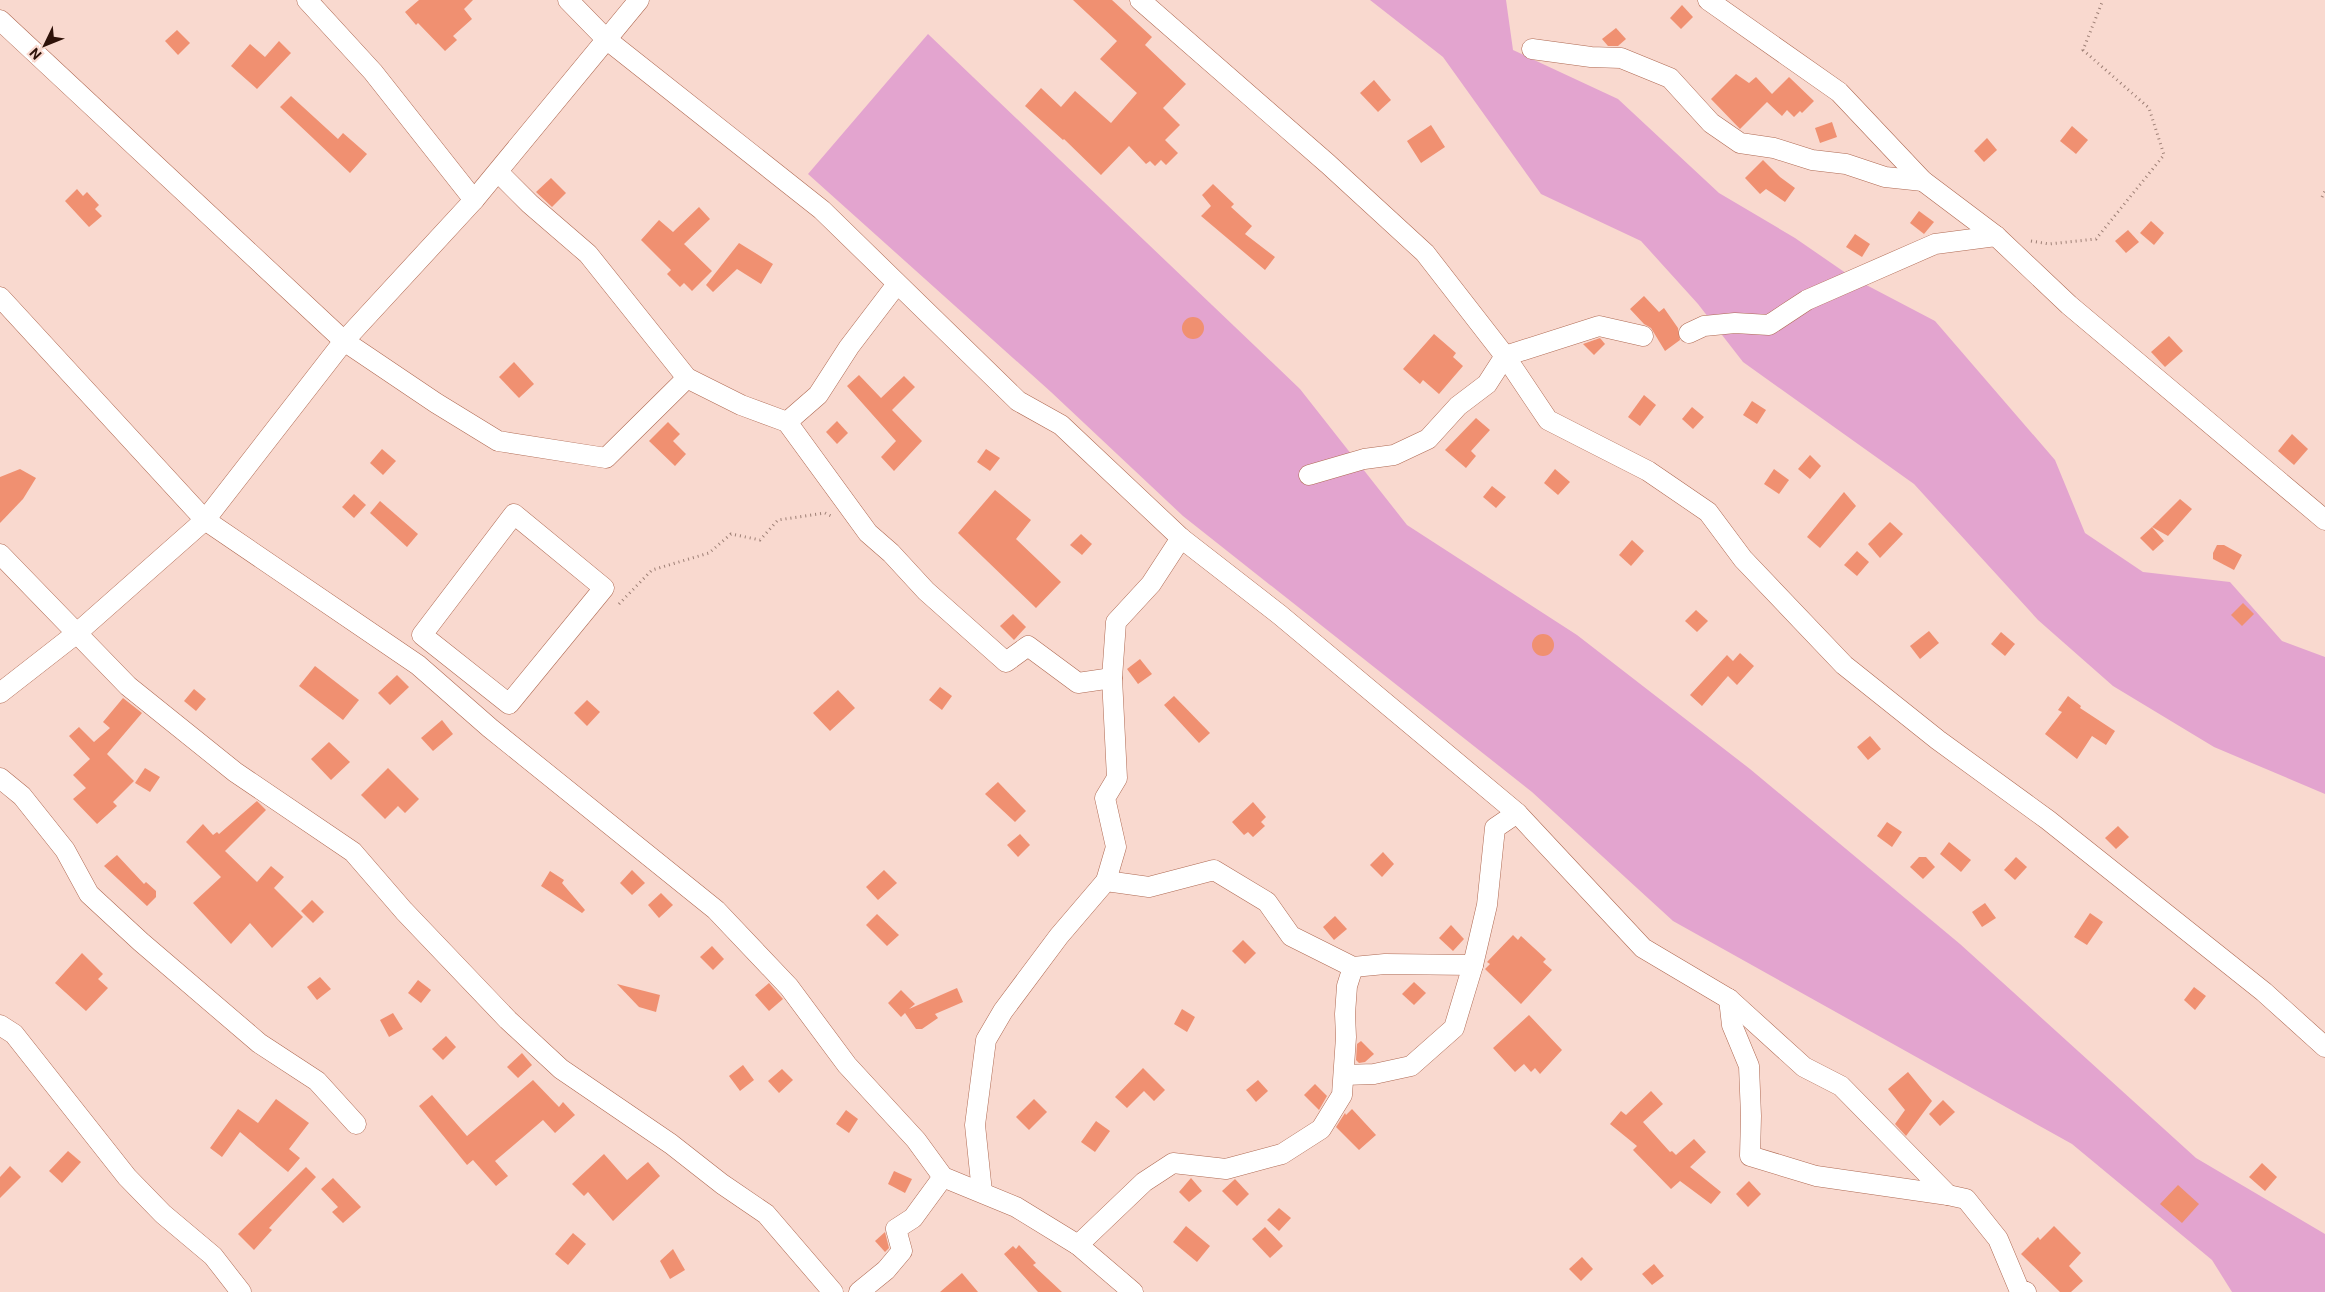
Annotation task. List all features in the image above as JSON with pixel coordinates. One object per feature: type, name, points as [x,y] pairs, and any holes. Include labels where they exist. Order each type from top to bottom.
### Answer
[{"type":"street","points":[[307,0],[373,72],[474,200]]},
{"type":"street","points":[[568,0],[606,39],[822,210],[1018,401],[1061,425],[1181,538],[1280,615],[1517,813],[1644,948],[1729,999],[1804,1067],[1841,1086],[1948,1195]]},
{"type":"street","points":[[0,694],[77,633],[205,520],[344,341],[474,200],[639,0]]},
{"type":"street","points":[[1140,0],[1328,164],[1425,253],[1505,356],[1548,420],[1648,470],[1708,512],[1744,560],[1844,665],[1938,740],[2048,820],[2264,992],[2325,1047]]},
{"type":"street","points":[[1708,0],[1839,92],[1923,181],[1996,236],[2076,311],[2325,520]]},
{"type":"street","points":[[0,20],[344,341],[436,403],[498,441],[606,458],[687,378]]},
{"type":"street","points":[[1532,49],[1591,58],[1621,58],[1670,78],[1711,123],[1740,143],[1774,148],[1812,160],[1846,164],[1884,177],[1923,181]]},
{"type":"street","points":[[498,172],[530,204],[588,254],[687,378],[741,405],[787,422],[868,533],[891,553],[926,590],[1006,662],[1028,646],[1078,684],[1112,678]]},
{"type":"street","points":[[1689,333],[1704,326],[1735,323],[1769,325],[1807,300],[1935,244],[1996,236]]},
{"type":"street","points":[[787,422],[818,394],[849,347],[897,284]]},
{"type":"street","points":[[0,297],[205,520],[418,665],[490,728],[716,910],[789,987],[847,1064],[916,1140],[943,1177],[1016,1206],[1078,1245],[1133,1292]]},
{"type":"street","points":[[1309,475],[1364,459],[1394,455],[1428,439],[1458,406],[1487,384],[1505,356],[1600,326],[1643,336]]},
{"type":"street","points":[[514,514],[604,588],[509,704],[422,634],[514,514]]},
{"type":"street","points":[[982,1192],[976,1125],[986,1040],[1003,1011],[1059,936],[1106,881],[1116,847],[1105,798],[1117,778],[1112,678],[1116,622],[1152,584],[1181,538]]},
{"type":"street","points":[[0,554],[128,686],[235,772],[353,852],[404,911],[508,1020],[561,1069],[671,1144],[766,1214],[833,1292]]},
{"type":"street","points":[[0,778],[22,796],[65,850],[89,894],[141,942],[259,1043],[317,1081],[356,1124]]},
{"type":"street","points":[[1344,1075],[1374,1074],[1411,1066],[1454,1028],[1473,966],[1487,904],[1495,828],[1517,813]]},
{"type":"street","points":[[1106,881],[1149,887],[1214,870],[1267,902],[1291,936],[1353,966],[1384,964],[1473,966]]},
{"type":"street","points":[[1078,1245],[1144,1182],[1173,1163],[1226,1169],[1282,1154],[1321,1129],[1342,1095],[1347,986],[1353,966]]},
{"type":"street","points":[[1729,999],[1732,1025],[1749,1066],[1750,1156],[1816,1176],[1966,1199],[1998,1239],[2021,1291]]},
{"type":"street","points":[[0,1025],[14,1034],[127,1177],[163,1214],[213,1256],[240,1292]]},
{"type":"street","points":[[859,1292],[886,1270],[902,1251],[896,1228],[913,1218],[943,1177]]},
{"type":"path","points":[[1996,236],[2049,244],[2096,239],[2164,155],[2150,108],[2083,50],[2103,0]]},
{"type":"path","points":[[2322,197],[2325,191]]},
{"type":"path","points":[[616,607],[652,570],[709,553],[731,534],[760,540],[778,520],[826,514],[834,517]]},
{"type":"shaded area","points":[[1370,0],[1506,0],[1513,50],[1618,99],[1719,193],[1795,238],[1853,278],[1935,321],[2055,460],[2085,533],[2143,572],[2230,582],[2282,641],[2325,657],[2325,794],[2214,747],[2113,686],[2038,620],[1914,484],[1743,362],[1698,304],[1641,241],[1541,194],[1443,57]]},
{"type":"shaded area","points":[[928,34],[1300,389],[1407,525],[1577,635],[1750,769],[1960,944],[2196,1158],[2325,1234],[2325,1292],[2232,1292],[2212,1260],[2072,1144],[1673,921],[1532,792],[1183,516],[1051,392],[808,174]]},
{"type":"building","points":[[419,0],[473,0],[464,9],[472,19],[453,36],[457,40],[445,51],[418,23],[416,25],[405,12]]},
{"type":"building","points":[[1073,0],[1112,0],[1152,37],[1145,45],[1186,84],[1163,108],[1180,125],[1165,140],[1178,153],[1166,165],[1161,160],[1155,166],[1150,161],[1146,164],[1129,146],[1101,175],[1064,139],[1025,106],[1041,88],[1061,107],[1075,91],[1111,123],[1137,93],[1100,59],[1117,41]]},
{"type":"building","points":[[1682,5],[1693,17],[1681,29],[1670,18]]},
{"type":"building","points":[[1616,28],[1626,39],[1618,46],[1608,46],[1602,39]]},
{"type":"building","points":[[177,30],[190,43],[178,55],[165,41]]},
{"type":"building","points":[[279,41],[291,53],[257,89],[231,66],[250,44],[265,57]]},
{"type":"building","points":[[1736,74],[1749,83],[1756,77],[1772,94],[1789,77],[1814,101],[1802,113],[1800,111],[1794,117],[1787,110],[1782,116],[1767,102],[1740,129],[1711,99]]},
{"type":"building","points":[[1374,80],[1391,100],[1378,112],[1360,93]]},
{"type":"building","points":[[291,96],[338,139],[343,133],[367,154],[350,173],[280,107]]},
{"type":"building","points":[[1832,122],[1837,137],[1820,143],[1815,128]]},
{"type":"building","points":[[1431,125],[1445,147],[1421,163],[1407,141]]},
{"type":"building","points":[[2072,126],[2088,140],[2076,154],[2060,141]]},
{"type":"building","points":[[1987,138],[1997,150],[1984,162],[1974,151]]},
{"type":"building","points":[[1763,160],[1780,177],[1795,188],[1785,202],[1766,189],[1760,194],[1745,178]]},
{"type":"building","points":[[551,178],[566,193],[552,207],[536,192]]},
{"type":"building","points":[[1213,184],[1234,204],[1231,207],[1252,226],[1245,234],[1275,257],[1265,270],[1201,216],[1211,206],[1202,195]]},
{"type":"building","points":[[77,189],[83,196],[87,192],[99,205],[95,209],[102,216],[89,227],[65,201]]},
{"type":"building","points":[[699,207],[710,219],[684,244],[712,271],[692,291],[684,283],[680,287],[667,274],[671,270],[641,240],[659,220],[673,232]]},
{"type":"building","points":[[1919,211],[1934,222],[1924,234],[1910,223]]},
{"type":"building","points":[[2151,221],[2164,233],[2154,245],[2140,233]]},
{"type":"building","points":[[2128,230],[2139,242],[2126,253],[2115,241]]},
{"type":"building","points":[[1855,234],[1870,244],[1862,257],[1846,247]]},
{"type":"building","points":[[739,243],[773,264],[761,284],[737,269],[713,292],[706,285]]},
{"type":"building","points":[[1644,296],[1659,312],[1664,308],[1678,328],[1680,340],[1665,351],[1651,328],[1644,324],[1630,309]]},
{"type":"building","points":[[1193,317],[1203,324],[1204,328],[1197,338],[1193,339],[1183,332],[1182,328],[1189,318]]},
{"type":"building","points":[[1434,334],[1456,353],[1453,357],[1463,366],[1439,394],[1423,380],[1420,384],[1403,369]]},
{"type":"building","points":[[2169,336],[2183,351],[2165,367],[2151,352]]},
{"type":"building","points":[[1600,338],[1605,344],[1594,355],[1583,344]]},
{"type":"building","points":[[514,362],[534,384],[519,398],[499,377]]},
{"type":"building","points":[[859,375],[881,398],[904,376],[915,387],[892,410],[922,441],[894,471],[881,457],[896,441],[847,386]]},
{"type":"building","points":[[1644,395],[1656,405],[1640,426],[1628,417]]},
{"type":"building","points":[[1752,401],[1766,410],[1757,424],[1743,415]]},
{"type":"building","points":[[1692,407],[1704,417],[1693,429],[1682,419]]},
{"type":"building","points":[[1476,418],[1490,430],[1471,451],[1476,456],[1466,468],[1445,450]]},
{"type":"building","points":[[837,421],[848,433],[837,444],[826,432]]},
{"type":"building","points":[[668,422],[680,434],[673,441],[686,454],[675,466],[649,441]]},
{"type":"building","points":[[2292,434],[2308,449],[2294,465],[2278,451]]},
{"type":"building","points":[[382,449],[396,461],[383,475],[370,463]]},
{"type":"building","points":[[986,449],[1000,458],[990,471],[977,462]]},
{"type":"building","points":[[1810,455],[1821,466],[1810,479],[1798,469]]},
{"type":"building","points":[[20,469],[36,478],[23,499],[0,523],[0,477]]},
{"type":"building","points":[[1555,469],[1570,482],[1558,495],[1544,483]]},
{"type":"building","points":[[1774,469],[1789,480],[1779,494],[1764,484]]},
{"type":"building","points":[[1492,486],[1506,497],[1496,508],[1483,497]]},
{"type":"building","points":[[995,490],[1031,520],[1016,539],[1061,582],[1036,608],[958,533]]},
{"type":"building","points":[[1844,492],[1856,506],[1820,548],[1807,537]]},
{"type":"building","points":[[354,494],[366,505],[354,518],[342,507]]},
{"type":"building","points":[[2180,499],[2192,509],[2168,536],[2152,527]]},
{"type":"building","points":[[380,501],[418,534],[407,547],[370,513]]},
{"type":"building","points":[[1890,522],[1903,534],[1880,558],[1868,544]]},
{"type":"building","points":[[2152,527],[2164,541],[2153,551],[2140,538]]},
{"type":"building","points":[[1081,534],[1092,544],[1082,555],[1070,545]]},
{"type":"building","points":[[1632,540],[1644,551],[1631,566],[1619,555]]},
{"type":"building","points":[[2217,545],[2224,545],[2242,555],[2234,570],[2213,559],[2213,553]]},
{"type":"building","points":[[1857,551],[1869,562],[1857,576],[1844,565]]},
{"type":"building","points":[[2243,603],[2254,614],[2242,626],[2231,615]]},
{"type":"building","points":[[1696,610],[1708,621],[1697,632],[1685,621]]},
{"type":"building","points":[[1013,614],[1026,627],[1014,640],[1000,626]]},
{"type":"building","points":[[1929,631],[1939,643],[1920,659],[1910,646]]},
{"type":"building","points":[[2001,632],[2015,644],[2005,656],[1991,644]]},
{"type":"building","points":[[1543,634],[1553,641],[1554,645],[1547,655],[1543,656],[1533,649],[1532,645],[1539,635]]},
{"type":"building","points":[[1740,653],[1754,666],[1737,685],[1728,676],[1702,706],[1690,695],[1727,655],[1733,661]]},
{"type":"building","points":[[1140,659],[1152,674],[1138,684],[1127,669]]},
{"type":"building","points":[[315,666],[359,700],[343,720],[299,686]]},
{"type":"building","points":[[397,675],[409,687],[390,705],[378,693]]},
{"type":"building","points":[[940,687],[952,696],[942,710],[929,700]]},
{"type":"building","points":[[194,689],[206,699],[196,711],[184,701]]},
{"type":"building","points":[[838,690],[855,708],[830,731],[813,713]]},
{"type":"building","points":[[1174,696],[1210,733],[1199,743],[1164,705]]},
{"type":"building","points":[[2068,696],[2081,706],[2080,708],[2115,731],[2106,745],[2092,736],[2077,759],[2045,734],[2062,712],[2058,710]]},
{"type":"building","points":[[123,698],[142,713],[107,754],[134,781],[113,802],[117,806],[97,824],[73,799],[86,788],[73,775],[90,759],[69,736],[79,727],[94,742],[110,728],[103,722]]},
{"type":"building","points":[[587,700],[600,712],[587,726],[574,713]]},
{"type":"building","points":[[442,720],[453,734],[433,751],[421,738]]},
{"type":"building","points":[[1870,736],[1881,749],[1868,760],[1857,747]]},
{"type":"building","points":[[329,742],[350,762],[331,780],[311,759]]},
{"type":"building","points":[[145,768],[160,777],[150,792],[135,783]]},
{"type":"building","points":[[388,768],[419,799],[405,813],[398,806],[385,819],[361,795]]},
{"type":"building","points":[[998,782],[1026,811],[1015,822],[985,794]]},
{"type":"building","points":[[257,801],[266,810],[225,851],[257,882],[271,866],[284,877],[274,888],[303,917],[272,948],[250,923],[231,944],[193,903],[221,877],[186,842],[203,824],[213,835],[217,832],[219,834]]},
{"type":"building","points":[[1253,802],[1266,817],[1261,822],[1265,826],[1253,837],[1248,832],[1244,835],[1232,822]]},
{"type":"building","points":[[1887,822],[1902,832],[1892,847],[1877,836]]},
{"type":"building","points":[[2118,826],[2129,837],[2116,849],[2105,838]]},
{"type":"building","points":[[1020,834],[1030,845],[1018,857],[1007,845]]},
{"type":"building","points":[[1949,842],[1971,860],[1961,872],[1940,854]]},
{"type":"building","points":[[1383,852],[1394,864],[1382,877],[1370,865]]},
{"type":"building","points":[[117,855],[144,884],[146,882],[156,891],[156,897],[147,906],[104,866]]},
{"type":"building","points":[[1919,857],[1926,857],[1935,867],[1923,879],[1910,867]]},
{"type":"building","points":[[2016,857],[2027,867],[2015,880],[2004,870]]},
{"type":"building","points":[[632,870],[645,883],[632,895],[620,883]]},
{"type":"building","points":[[884,870],[897,883],[878,900],[866,887]]},
{"type":"building","points":[[550,871],[564,880],[562,883],[585,910],[582,913],[541,886]]},
{"type":"building","points":[[661,893],[673,905],[659,918],[648,905]]},
{"type":"building","points":[[312,900],[324,912],[313,923],[301,911]]},
{"type":"building","points":[[1985,903],[1996,918],[1982,927],[1972,912]]},
{"type":"building","points":[[2090,913],[2103,922],[2087,945],[2074,937]]},
{"type":"building","points":[[877,914],[899,935],[887,946],[866,925]]},
{"type":"building","points":[[1335,916],[1347,929],[1334,940],[1323,927]]},
{"type":"building","points":[[1451,925],[1464,939],[1453,951],[1439,938]]},
{"type":"building","points":[[1513,935],[1518,940],[1521,936],[1546,959],[1543,962],[1552,970],[1521,1004],[1485,969],[1490,964],[1487,962]]},
{"type":"building","points":[[1243,940],[1256,953],[1245,964],[1232,951]]},
{"type":"building","points":[[712,946],[724,959],[713,970],[700,957]]},
{"type":"building","points":[[82,953],[103,974],[98,979],[108,988],[86,1011],[55,983]]},
{"type":"building","points":[[320,977],[331,989],[317,1000],[307,987]]},
{"type":"building","points":[[418,980],[431,990],[421,1003],[408,993]]},
{"type":"building","points":[[1414,982],[1426,993],[1414,1005],[1402,994]]},
{"type":"building","points":[[769,983],[783,999],[769,1011],[755,995]]},
{"type":"building","points":[[617,984],[660,995],[656,1012],[639,1007]]},
{"type":"building","points":[[2194,987],[2206,996],[2195,1010],[2184,1000]]},
{"type":"building","points":[[957,988],[963,1002],[935,1014],[938,1018],[922,1029],[916,1029],[905,1013],[901,1017],[888,1003],[901,990],[915,1004],[909,1009]]},
{"type":"building","points":[[1182,1009],[1195,1017],[1187,1032],[1174,1024]]},
{"type":"building","points":[[393,1013],[403,1029],[389,1037],[380,1020]]},
{"type":"building","points":[[1529,1015],[1562,1050],[1540,1074],[1535,1068],[1531,1072],[1524,1064],[1515,1072],[1493,1048]]},
{"type":"building","points":[[446,1036],[456,1047],[443,1060],[432,1049]]},
{"type":"building","points":[[1361,1041],[1374,1054],[1365,1062],[1359,1063],[1356,1060],[1357,1044]]},
{"type":"building","points":[[522,1053],[532,1065],[518,1078],[507,1067]]},
{"type":"building","points":[[743,1065],[754,1080],[740,1091],[729,1076]]},
{"type":"building","points":[[1143,1068],[1165,1090],[1154,1101],[1144,1091],[1127,1108],[1115,1097]]},
{"type":"building","points":[[782,1069],[793,1080],[779,1093],[768,1081]]},
{"type":"building","points":[[1908,1072],[1932,1101],[1906,1136],[1895,1124],[1905,1110],[1888,1089]]},
{"type":"building","points":[[533,1080],[559,1107],[563,1102],[575,1115],[555,1133],[543,1120],[495,1161],[508,1176],[496,1186],[473,1160],[467,1165],[419,1106],[432,1095],[467,1136]]},
{"type":"building","points":[[1258,1080],[1268,1091],[1256,1102],[1246,1090]]},
{"type":"building","points":[[1315,1084],[1327,1096],[1319,1110],[1304,1095]]},
{"type":"building","points":[[1651,1091],[1663,1104],[1643,1122],[1670,1152],[1672,1151],[1676,1155],[1694,1139],[1706,1152],[1690,1167],[1721,1192],[1711,1204],[1680,1181],[1671,1189],[1633,1150],[1637,1146],[1610,1124],[1621,1111],[1626,1115]]},
{"type":"building","points":[[276,1099],[309,1123],[289,1149],[300,1158],[288,1172],[240,1132],[222,1157],[210,1148],[238,1109],[258,1123]]},
{"type":"building","points":[[1034,1099],[1047,1112],[1029,1130],[1016,1117]]},
{"type":"building","points":[[1943,1100],[1955,1112],[1940,1126],[1929,1114]]},
{"type":"building","points":[[1352,1109],[1376,1135],[1359,1150],[1336,1127],[1345,1113],[1346,1115]]},
{"type":"building","points":[[846,1110],[858,1119],[849,1133],[836,1124]]},
{"type":"building","points":[[1096,1121],[1110,1131],[1095,1152],[1081,1142]]},
{"type":"building","points":[[68,1151],[81,1162],[62,1183],[49,1171]]},
{"type":"building","points":[[604,1154],[627,1180],[648,1162],[660,1176],[613,1221],[588,1192],[584,1196],[572,1184]]},
{"type":"building","points":[[2262,1163],[2277,1177],[2265,1191],[2249,1177]]},
{"type":"building","points":[[10,1166],[21,1177],[0,1198],[0,1177]]},
{"type":"building","points":[[306,1167],[316,1177],[269,1228],[272,1230],[254,1250],[238,1234]]},
{"type":"building","points":[[894,1171],[912,1179],[905,1193],[888,1184]]},
{"type":"building","points":[[333,1178],[361,1207],[343,1223],[332,1212],[338,1207],[321,1189]]},
{"type":"building","points":[[1191,1178],[1202,1191],[1189,1202],[1179,1192]]},
{"type":"building","points":[[1235,1179],[1249,1194],[1237,1206],[1222,1191]]},
{"type":"building","points":[[1749,1181],[1761,1194],[1748,1207],[1736,1194]]},
{"type":"building","points":[[2178,1185],[2199,1204],[2182,1223],[2160,1204]]},
{"type":"building","points":[[1279,1208],[1291,1218],[1279,1231],[1267,1220]]},
{"type":"building","points":[[1186,1226],[1210,1246],[1197,1262],[1173,1242]]},
{"type":"building","points":[[2054,1226],[2081,1253],[2069,1266],[2083,1281],[2071,1292],[2060,1292],[2021,1254],[2038,1237],[2040,1240]]},
{"type":"building","points":[[1265,1227],[1283,1246],[1270,1258],[1252,1239]]},
{"type":"building","points":[[885,1232],[889,1248],[885,1252],[875,1241]]},
{"type":"building","points":[[573,1233],[586,1244],[568,1265],[555,1254]]},
{"type":"building","points":[[1019,1245],[1036,1263],[1033,1265],[1062,1292],[1038,1292],[1004,1254],[1013,1246],[1016,1249]]},
{"type":"building","points":[[673,1249],[685,1270],[670,1279],[660,1261]]},
{"type":"building","points":[[1582,1257],[1593,1269],[1581,1281],[1569,1269]]},
{"type":"building","points":[[1654,1264],[1664,1276],[1652,1285],[1642,1274]]},
{"type":"building","points":[[962,1273],[978,1292],[940,1292]]}]
